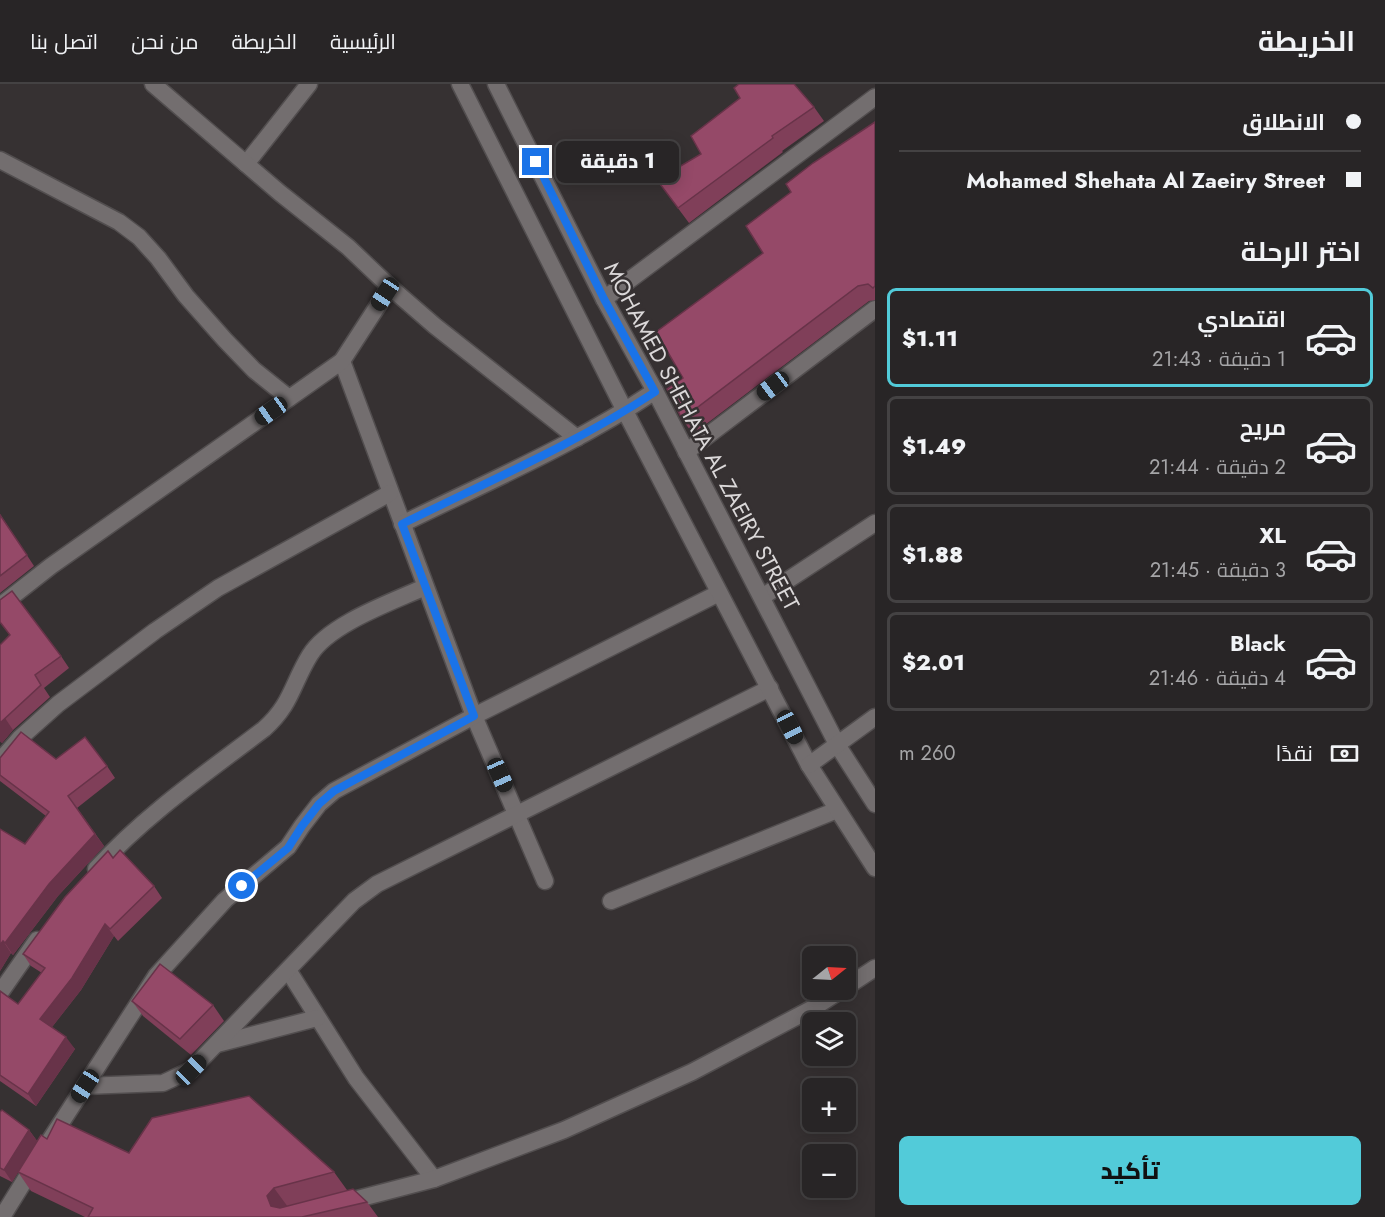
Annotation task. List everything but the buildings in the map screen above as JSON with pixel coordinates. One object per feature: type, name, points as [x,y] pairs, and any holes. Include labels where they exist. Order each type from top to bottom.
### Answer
[{"type":"street","points":[[153,84],[348,247],[435,326],[577,438]]},
{"type":"street","points":[[246,164],[309,84]]},
{"type":"street","points":[[460,84],[625,411],[809,765],[875,868]]},
{"type":"street","name":"MOHAMED SHEHATA AL ZAEIRY STREET","points":[[496,84],[604,299],[655,392],[838,746],[875,804]]},
{"type":"street","points":[[604,299],[875,97]]},
{"type":"street","points":[[0,160],[118,222],[139,237],[225,340],[254,370],[289,398]]},
{"type":"street","points":[[0,606],[51,566],[342,361],[390,287]]},
{"type":"street","points":[[686,452],[875,309]]},
{"type":"street","points":[[342,361],[474,716],[545,881]]},
{"type":"street","points":[[402,524],[577,438],[655,392]]},
{"type":"street","points":[[0,761],[20,738],[58,704],[155,631],[228,582],[390,493]]},
{"type":"street","points":[[762,597],[875,523]]},
{"type":"street","points":[[87,879],[110,854],[164,806],[279,716],[310,655],[320,642],[340,627],[425,587]]},
{"type":"street","points":[[2,1217],[156,976],[225,900],[288,848],[319,804],[334,791],[474,716],[719,593]]},
{"type":"street","points":[[85,1086],[163,1083],[191,1070],[354,901],[377,884],[770,688]]},
{"type":"street","points":[[809,765],[875,717]]},
{"type":"street","points":[[611,902],[837,810]]},
{"type":"street","points":[[0,993],[45,929]]},
{"type":"street","points":[[856,980],[875,968]]},
{"type":"street","points":[[288,970],[356,1078],[434,1179]]},
{"type":"street","points":[[324,1208],[434,1179],[564,1130],[692,1072],[826,1000]]},
{"type":"street","points":[[217,1044],[317,1018]]},
{"type":"route","points":[[242,886],[288,848],[319,804],[334,791],[474,716],[402,524],[577,438],[655,392],[604,299],[536,162]]}]
